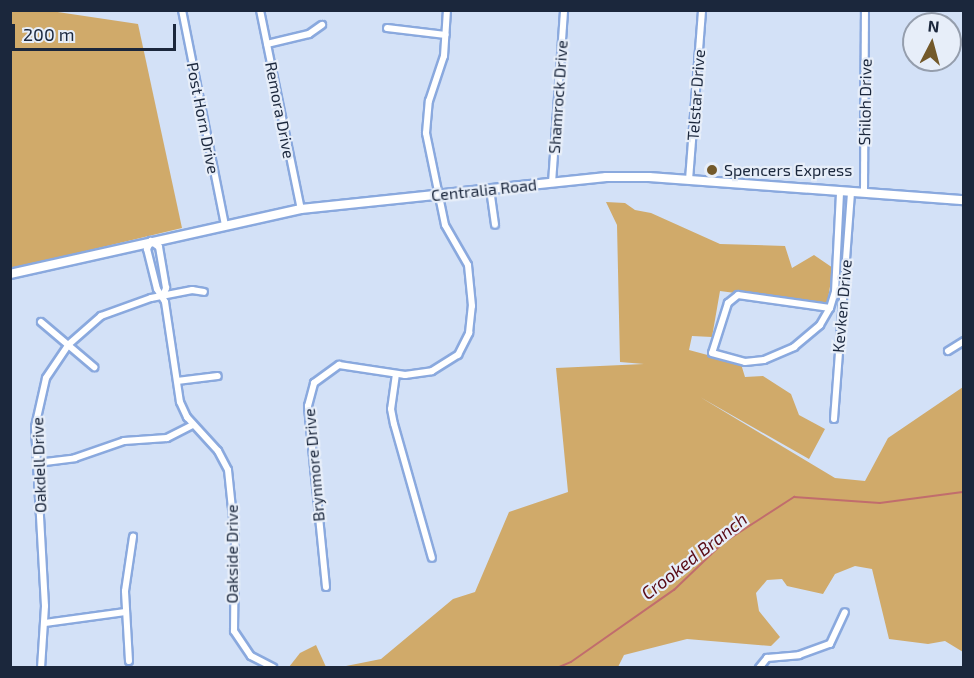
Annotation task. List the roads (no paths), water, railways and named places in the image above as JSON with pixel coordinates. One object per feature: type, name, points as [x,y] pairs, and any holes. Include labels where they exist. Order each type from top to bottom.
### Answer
[{"type":"main road","name":"Centralia Road","points":[[10,274],[301,209],[552,183],[630,177],[963,200]]},
{"type":"street","name":"Post Horn Drive","points":[[182,10],[225,225]]},
{"type":"street","name":"Remora Drive","points":[[260,10],[301,209]]},
{"type":"street","name":"Brynmore Drive","points":[[326,587],[308,406],[311,389],[324,372],[339,365],[396,374],[418,374],[446,365],[458,355],[469,333],[472,306],[468,265],[445,225],[428,146],[426,122],[446,35],[447,10]]},
{"type":"street","name":"Shamrock Drive","points":[[552,183],[564,10]]},
{"type":"street","name":"Telstar Drive","points":[[689,180],[702,10]]},
{"type":"street","name":"Shiloh Drive","points":[[864,193],[865,10]]},
{"type":"street","points":[[267,44],[309,34],[322,24]]},
{"type":"street","points":[[387,28],[446,35]]},
{"type":"street","points":[[490,189],[495,225]]},
{"type":"street","points":[[830,308],[738,295],[728,303],[712,353],[746,362],[774,357],[814,332],[830,308],[836,283],[840,192]]},
{"type":"street","name":"Kevken Drive","points":[[834,419],[851,192]]},
{"type":"street","name":"Oakside Drive","points":[[163,296],[157,289],[147,249],[151,241],[159,247],[166,288],[163,296],[180,402],[192,425],[218,451],[228,470],[235,538],[234,631],[251,656],[273,667]]},
{"type":"street","name":"Oakdell Drive","points":[[41,668],[45,623],[37,463],[39,401],[54,364],[68,345],[110,311],[192,290],[204,292]]},
{"type":"street","points":[[40,322],[94,367]]},
{"type":"street","points":[[948,351],[963,341]]},
{"type":"street","points":[[396,374],[391,409],[432,558]]},
{"type":"street","points":[[177,381],[218,375]]},
{"type":"street","points":[[37,463],[75,458],[118,442],[167,438],[192,425]]},
{"type":"street","points":[[129,661],[125,612],[134,537]]},
{"type":"street","points":[[45,623],[125,612]]},
{"type":"street","points":[[759,668],[767,658],[799,655],[830,644],[846,612]]},
{"type":"waterway","name":"Crooked Branch","points":[[557,668],[571,662],[674,590],[723,543],[794,497],[880,503],[964,492]]},
{"type":"place","name":"Spencers Express","points":[[712,170]]}]
